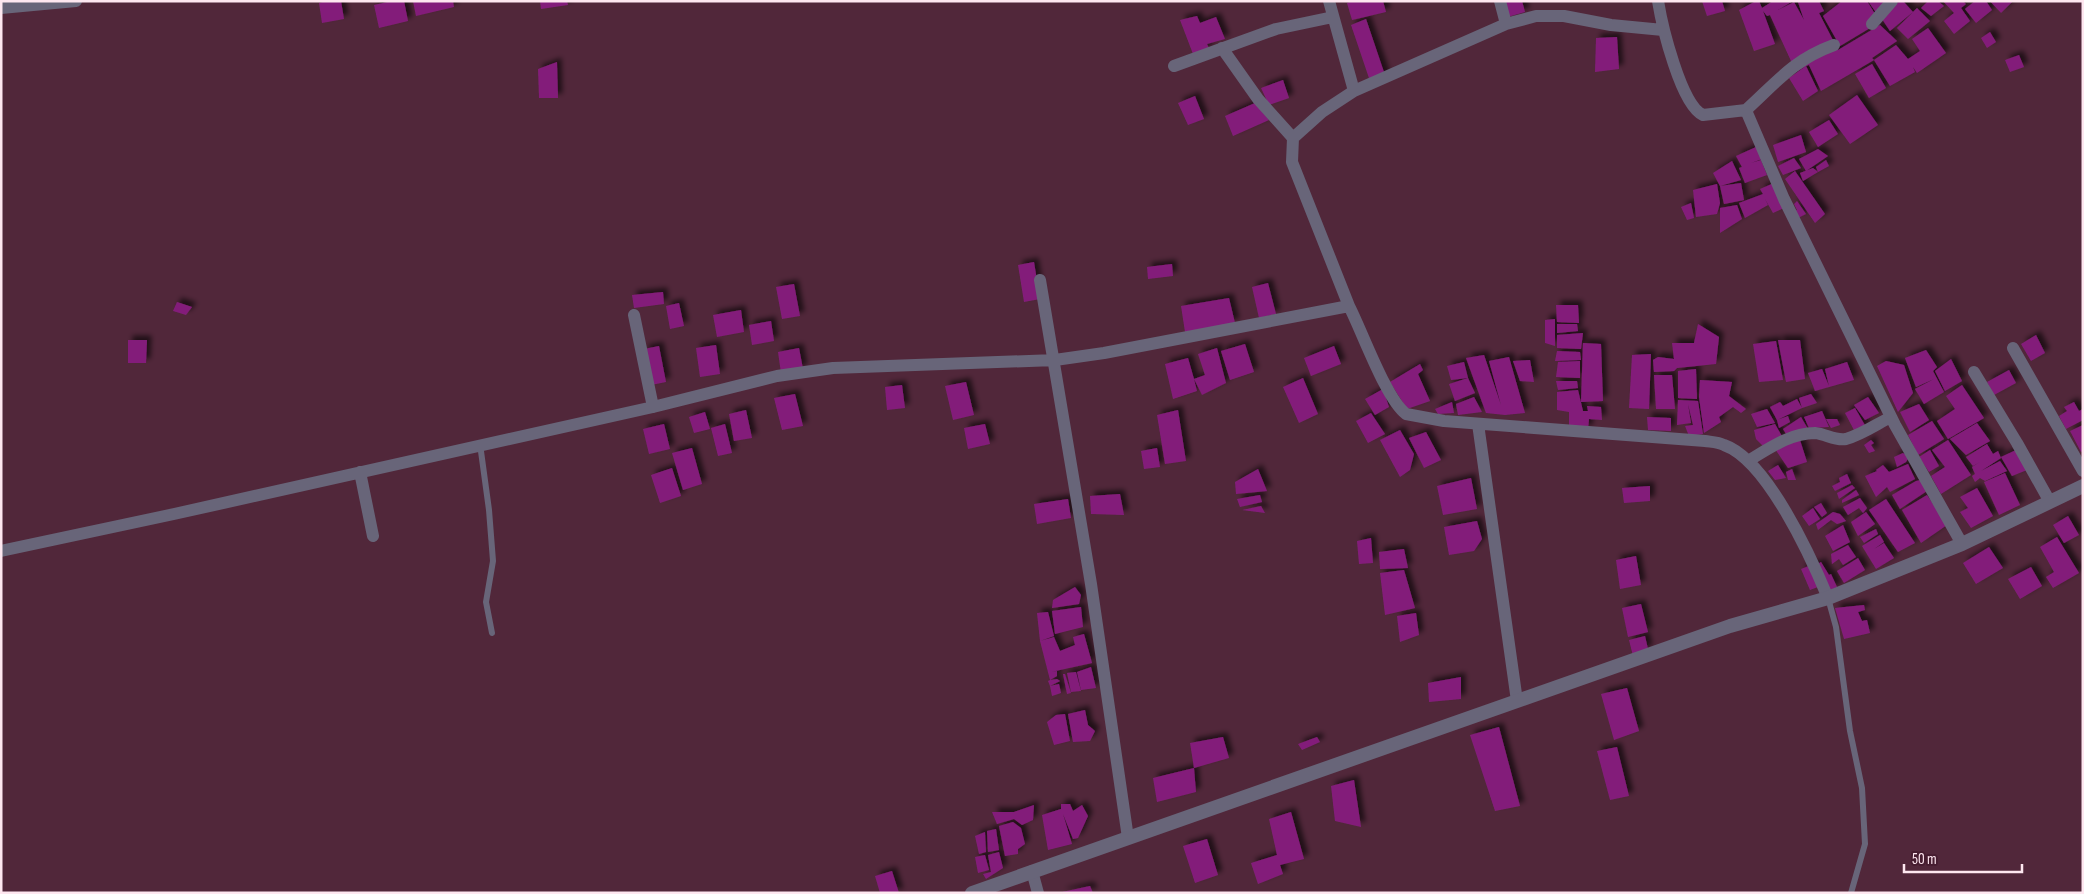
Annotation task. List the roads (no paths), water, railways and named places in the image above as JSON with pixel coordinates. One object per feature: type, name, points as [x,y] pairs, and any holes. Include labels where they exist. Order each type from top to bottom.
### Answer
[{"type":"street","points":[[1,8],[76,1]]},
{"type":"street","points":[[1328,1],[1354,91]]},
{"type":"street","points":[[1500,1],[1506,24]]},
{"type":"street","points":[[1658,1],[1663,30],[1692,107],[1697,113],[1709,116],[1746,110],[1796,64],[1810,55],[1834,46]]},
{"type":"street","points":[[1872,24],[1892,1]]},
{"type":"street","points":[[1293,138],[1322,112],[1354,91],[1506,24],[1536,16],[1564,16],[1611,25],[1663,30]]},
{"type":"street","points":[[1174,66],[1276,29],[1333,17]]},
{"type":"street","points":[[1222,48],[1258,99],[1293,138],[1292,162],[1349,306],[1390,394],[1401,410],[1406,414],[1444,421],[1705,441],[1725,445],[1748,461],[1766,482],[1808,552],[1828,598]]},
{"type":"street","points":[[1746,110],[1784,199],[1891,417],[1962,544]]},
{"type":"street","points":[[1040,280],[1055,360],[1089,575],[1128,838]]},
{"type":"street","points":[[1,551],[653,407],[777,376],[834,368],[1055,360],[1104,353],[1349,306]]},
{"type":"street","points":[[634,315],[653,407]]},
{"type":"street","points":[[2013,348],[2083,471]]},
{"type":"street","points":[[1974,372],[2050,502]]},
{"type":"street","points":[[1748,461],[1783,441],[1799,435],[1817,433],[1836,439],[1847,438],[1891,417]]},
{"type":"street","points":[[1478,424],[1517,701]]},
{"type":"street","points":[[360,472],[373,536]]},
{"type":"street","points":[[972,893],[1730,626],[1828,598],[1962,544],[2083,486]]},
{"type":"street","points":[[1032,871],[1038,893]]},
{"type":"lane","points":[[480,444],[489,510],[493,561],[486,602],[492,632]]},
{"type":"lane","points":[[1828,598],[1836,627],[1850,731],[1862,788],[1865,844],[1851,893]]}]
